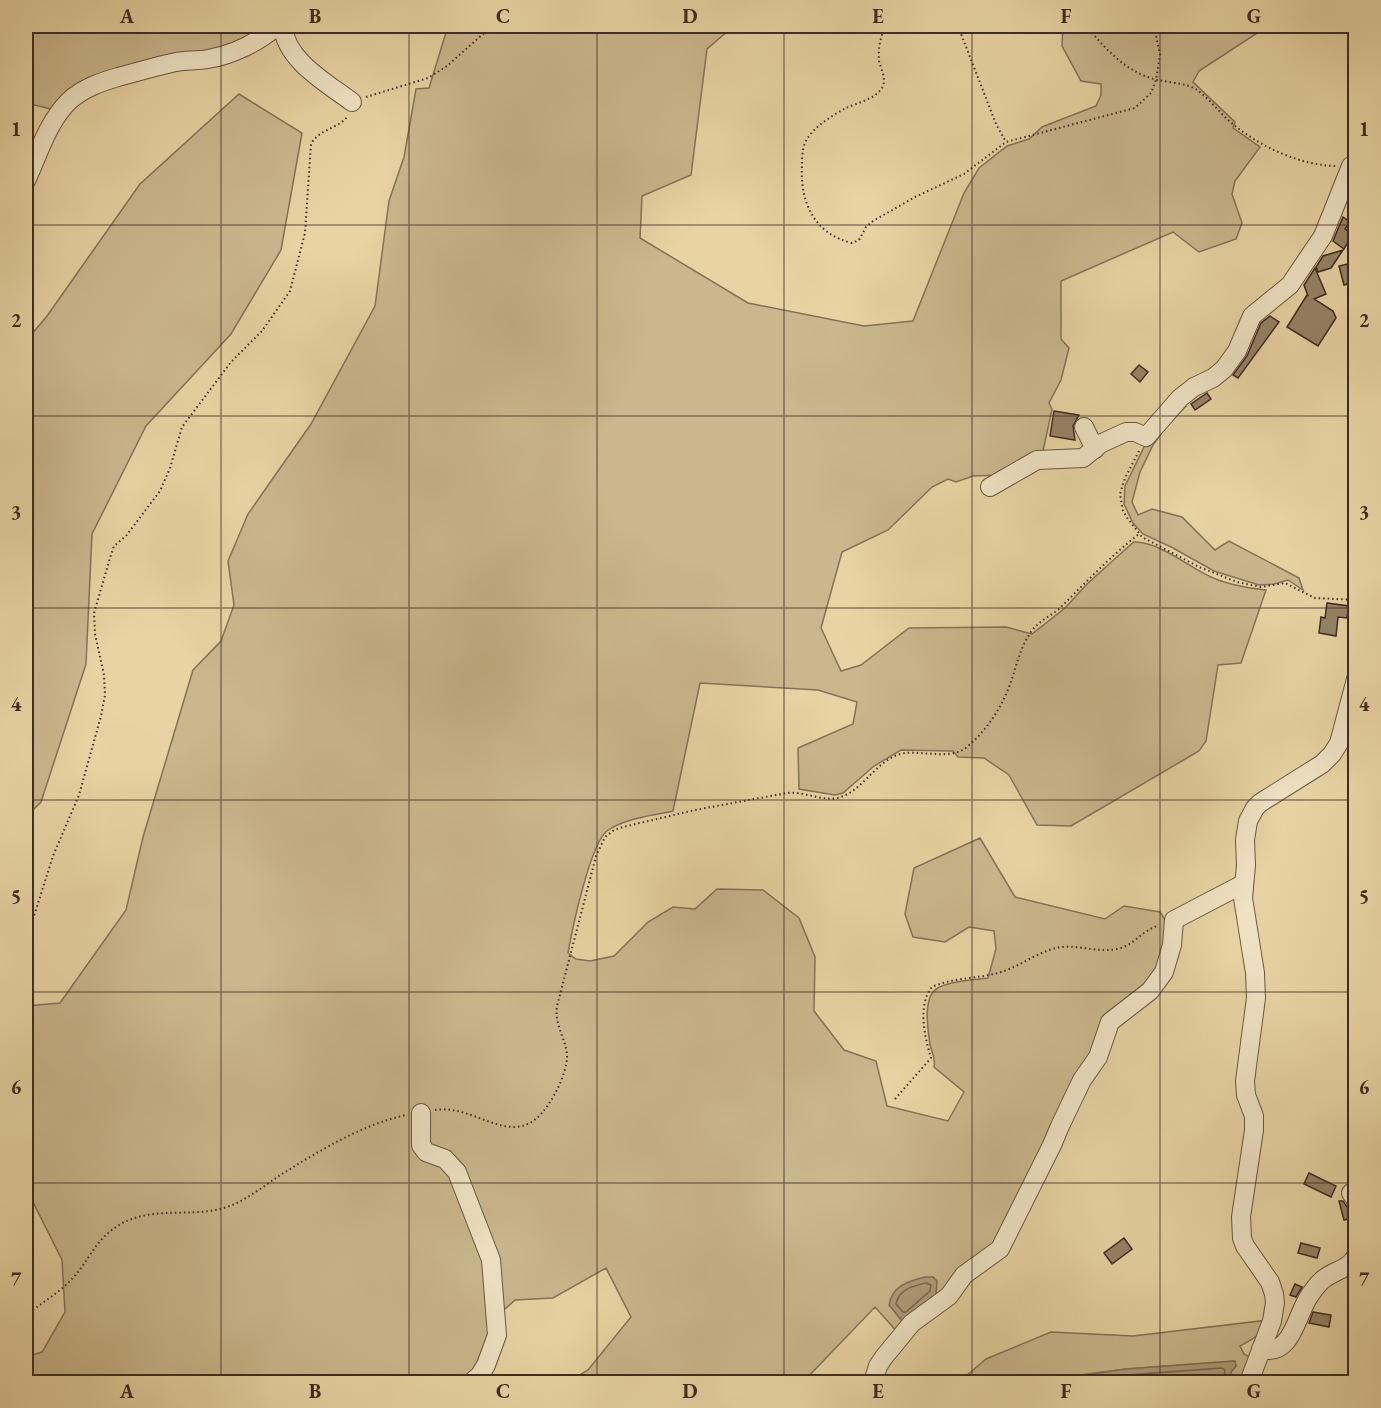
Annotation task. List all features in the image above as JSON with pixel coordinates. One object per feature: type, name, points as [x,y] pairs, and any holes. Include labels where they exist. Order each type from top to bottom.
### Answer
[{"type":"street","points":[[26,181],[45,136],[56,117],[69,101],[87,89],[140,71],[178,62],[210,59],[233,52],[259,39],[277,26]]},
{"type":"street","points":[[283,26],[284,38],[292,52],[352,102]]},
{"type":"street","points":[[990,487],[1037,460],[1083,458],[1109,439],[1126,432],[1135,432],[1146,437],[1180,398],[1224,369],[1237,351],[1252,316],[1290,285],[1323,236],[1353,166]]},
{"type":"street","points":[[1084,427],[1095,449]]},
{"type":"street","points":[[1249,1383],[1272,1320],[1275,1303],[1270,1282],[1242,1238],[1241,1216],[1254,1130],[1254,1116],[1246,1095],[1245,1081],[1256,998],[1243,884],[1246,865],[1246,831],[1251,813],[1260,803],[1322,764],[1332,754],[1339,743],[1356,679]]},
{"type":"street","points":[[873,1383],[878,1366],[912,1323],[949,1296],[963,1275],[1000,1250],[1082,1080],[1098,1057],[1110,1022],[1150,991],[1164,972],[1172,945],[1174,920],[1243,884]]},
{"type":"street","points":[[421,1113],[421,1145],[426,1152],[445,1159],[457,1172],[491,1260],[497,1335],[486,1365],[480,1376],[472,1383]]},
{"type":"street","points":[[1261,1349],[1275,1350],[1284,1344],[1293,1333],[1304,1304],[1313,1291],[1327,1276],[1347,1267],[1356,1257]]},
{"type":"path","points":[[26,941],[52,856],[79,795],[101,716],[105,695],[104,675],[95,634],[94,613],[114,546],[126,536],[160,491],[170,468],[182,427],[231,362],[262,331],[290,291],[305,233],[311,144],[322,132],[346,120],[352,102],[428,78],[447,66],[483,34],[509,26]]},
{"type":"path","points":[[886,26],[879,48],[884,82],[882,88],[821,125],[807,138],[803,147],[803,189],[808,208],[817,224],[841,239],[855,242],[873,221],[915,197],[964,174],[1006,142],[1135,108],[1151,93],[1156,80],[1160,55],[1154,26]]},
{"type":"path","points":[[958,26],[990,109],[1006,142]]},
{"type":"path","points":[[1086,26],[1111,54],[1128,68],[1156,80],[1191,87],[1250,137],[1275,150],[1319,165],[1353,166]]},
{"type":"path","points":[[1146,437],[1125,478],[1120,494],[1123,511],[1139,534],[1199,567],[1236,582],[1261,587],[1285,584],[1314,598],[1356,600]]},
{"type":"path","points":[[26,1316],[78,1273],[98,1242],[116,1226],[151,1214],[191,1213],[226,1208],[315,1154],[362,1130],[393,1118],[447,1109],[519,1128],[530,1124],[547,1107],[562,1078],[567,1057],[556,1014],[562,979],[599,845],[609,833],[639,822],[787,793],[799,792],[831,798],[841,797],[897,755],[946,753],[965,749],[993,718],[1001,704],[1031,631],[1062,606],[1097,569],[1139,534]]},
{"type":"path","points":[[895,1099],[931,1058],[924,1018],[926,999],[932,987],[943,982],[1002,972],[1060,947],[1107,950],[1124,947],[1151,928],[1174,920]]},
{"type":"shaded area","points":[[26,26],[266,26],[230,47],[180,57],[55,110],[26,103]]},
{"type":"shaded area","points":[[448,26],[730,26],[729,30],[707,49],[691,175],[642,196],[640,238],[748,303],[864,326],[913,321],[964,193],[979,168],[1007,146],[1029,139],[1042,127],[1096,106],[1101,95],[1101,84],[1081,81],[1062,46],[1063,26],[1268,26],[1199,71],[1193,82],[1235,122],[1233,128],[1260,147],[1235,181],[1232,194],[1242,223],[1236,239],[1199,252],[1173,232],[1061,281],[1061,339],[1069,348],[1061,380],[1049,403],[1052,409],[1042,456],[1000,475],[973,476],[956,482],[948,479],[932,487],[888,530],[842,552],[821,628],[841,671],[861,665],[909,628],[1006,627],[1032,634],[1065,608],[1087,584],[1134,542],[1153,546],[1218,580],[1266,590],[1241,663],[1218,665],[1206,741],[1199,751],[1071,826],[1037,825],[1009,775],[984,758],[958,757],[953,751],[901,750],[874,766],[843,793],[835,795],[799,789],[798,748],[853,724],[857,702],[818,690],[700,683],[673,811],[622,823],[607,831],[601,839],[588,869],[568,953],[576,959],[590,961],[614,956],[648,922],[673,907],[695,909],[717,889],[763,890],[799,918],[815,957],[814,1011],[844,1050],[876,1061],[887,1106],[948,1121],[964,1092],[934,1067],[928,1031],[928,1006],[933,992],[942,986],[988,978],[996,949],[994,931],[969,927],[945,942],[913,937],[905,914],[914,868],[980,838],[1015,897],[1105,919],[1124,906],[1160,912],[1165,920],[1164,961],[1129,1003],[999,1244],[899,1334],[875,1307],[803,1382],[568,1382],[588,1370],[631,1317],[606,1268],[553,1298],[515,1300],[493,1320],[494,1328],[467,1382],[26,1382],[26,1357],[42,1352],[65,1312],[62,1260],[32,1200],[33,1153],[26,1106],[26,1006],[60,1003],[126,910],[143,837],[193,670],[221,641],[234,605],[228,561],[248,514],[311,424],[375,306],[389,201],[404,157],[416,89],[429,88]]},
{"type":"shaded area","points":[[239,94],[302,133],[281,250],[231,334],[146,426],[92,534],[86,664],[41,802],[26,817],[26,341],[47,316],[140,184]]},
{"type":"shaded area","points":[[1182,401],[1186,406],[1165,428],[1153,445],[1140,472],[1132,502],[1138,515],[1152,509],[1182,517],[1215,550],[1229,541],[1299,578],[1303,590],[1288,580],[1259,585],[1214,571],[1143,534],[1133,523],[1124,504],[1125,486],[1148,439]]},
{"type":"shaded area","points":[[1269,1320],[1261,1333],[1240,1346],[1244,1354],[1250,1357],[1245,1382],[1229,1382],[1231,1372],[1236,1366],[1234,1361],[1126,1369],[1065,1377],[1062,1382],[959,1382],[986,1359],[1051,1332],[1133,1336]]},
{"type":"water","points":[[925,1277],[933,1277],[937,1281],[936,1294],[905,1321],[902,1321],[889,1305],[894,1293],[902,1285]]},
{"type":"water","points":[[1235,1361],[1236,1366],[1231,1372],[1229,1382],[1062,1382],[1066,1378],[1126,1369]]},
{"type":"building","points":[[1343,217],[1350,222],[1345,229],[1353,234],[1344,249],[1333,241]]},
{"type":"building","points":[[1343,250],[1331,268],[1318,272],[1316,267],[1323,256]]},
{"type":"building","points":[[1356,262],[1356,282],[1344,285],[1339,266]]},
{"type":"building","points":[[1315,268],[1326,294],[1314,299],[1333,311],[1336,318],[1318,346],[1287,327],[1308,296],[1304,285]]},
{"type":"building","points":[[1270,316],[1279,322],[1238,378],[1233,375],[1247,356],[1261,323]]},
{"type":"building","points":[[1139,365],[1148,372],[1140,382],[1131,374]]},
{"type":"building","points":[[1207,393],[1211,399],[1195,410],[1191,404]]},
{"type":"building","points":[[1054,411],[1079,415],[1073,426],[1075,440],[1050,436]]},
{"type":"building","points":[[1327,603],[1349,606],[1347,618],[1338,617],[1336,636],[1319,633],[1321,617],[1325,618]]},
{"type":"building","points":[[1309,1173],[1336,1186],[1331,1197],[1304,1184]]},
{"type":"building","points":[[1339,1201],[1343,1201],[1354,1211],[1356,1217],[1344,1220]]},
{"type":"building","points":[[1124,1238],[1132,1249],[1112,1264],[1104,1253]]},
{"type":"building","points":[[1301,1243],[1320,1248],[1317,1258],[1298,1253]]},
{"type":"building","points":[[1295,1284],[1302,1287],[1296,1297],[1290,1295]]},
{"type":"building","points":[[1313,1312],[1331,1315],[1329,1327],[1309,1323]]}]
